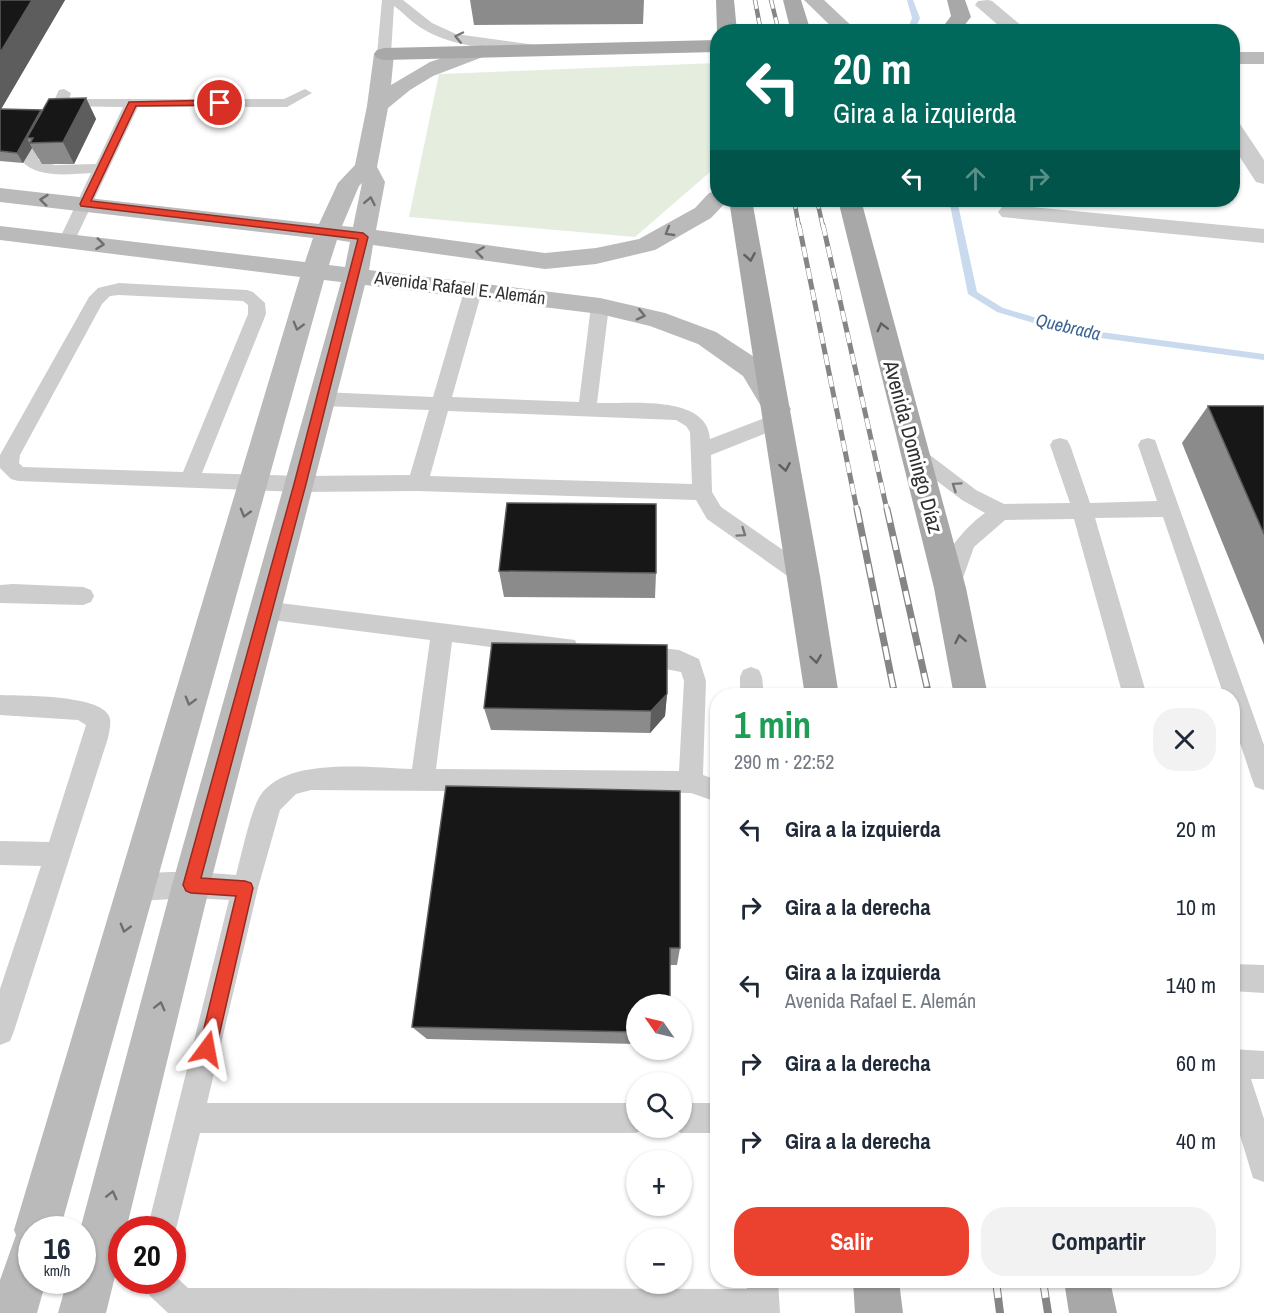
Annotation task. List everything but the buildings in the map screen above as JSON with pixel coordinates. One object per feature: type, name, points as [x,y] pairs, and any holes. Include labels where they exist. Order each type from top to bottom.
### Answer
[{"type":"main road","points":[[724,0],[726,24]]},
{"type":"main road","points":[[792,0],[799,24]]},
{"type":"main road","points":[[955,24],[961,17],[956,0]]},
{"type":"main road","points":[[384,54],[710,46]]},
{"type":"main road","points":[[741,207],[821,688]]},
{"type":"main road","name":"Avenida Domingo Díaz","points":[[851,207],[950,588],[969,688]]},
{"type":"main road","points":[[877,1288],[879,1313]]},
{"type":"main road","points":[[1088,1288],[1093,1313]]},
{"type":"street","points":[[813,0],[840,24]]},
{"type":"street","points":[[984,2],[990,24]]},
{"type":"street","points":[[984,2],[1008,24]]},
{"type":"street","points":[[378,106],[404,82],[424,70],[481,51]]},
{"type":"street","points":[[42,1216],[314,270],[327,233],[358,175],[378,106],[384,54]]},
{"type":"street","points":[[1240,58],[1264,58]]},
{"type":"street","points":[[1240,141],[1264,177]]},
{"type":"street","points":[[240,222],[272,221],[304,213],[331,200],[358,175]]},
{"type":"street","points":[[82,1313],[191,885],[355,276],[374,182],[358,175]]},
{"type":"street","name":"Avenida Rafael E. Alemán","points":[[0,195],[240,222],[545,261],[596,256],[646,244],[702,213],[710,205]]},
{"type":"street","points":[[1010,212],[1264,236]]},
{"type":"street","name":"Avenida Rafael E. Alemán","points":[[0,232],[600,306],[656,319],[707,338],[753,369],[777,415]]},
{"type":"street","points":[[14,1313],[20,1294]]},
{"type":"lane","points":[[384,54],[388,0]]},
{"type":"lane","points":[[395,0],[427,26],[443,34],[538,49]]},
{"type":"lane","points":[[102,168],[47,169],[36,166],[30,161],[62,98],[132,104],[287,103],[304,93]]},
{"type":"lane","points":[[67,240],[132,104]]},
{"type":"lane","points":[[190,479],[257,314],[256,303],[247,296],[119,289],[104,292],[95,301],[10,455],[9,466],[18,474],[300,484],[418,483],[702,492]]},
{"type":"lane","points":[[418,483],[473,291]]},
{"type":"lane","points":[[587,410],[600,306]]},
{"type":"lane","points":[[321,399],[679,413],[693,421],[700,431],[702,492],[714,513],[804,576]]},
{"type":"lane","points":[[700,451],[777,415]]},
{"type":"lane","points":[[1060,445],[1082,509],[1133,688]]},
{"type":"lane","points":[[1148,445],[1232,688]]},
{"type":"lane","points":[[915,454],[969,495],[1001,512],[1170,508]]},
{"type":"lane","points":[[950,588],[956,556],[974,530],[1001,512]]},
{"type":"lane","points":[[0,594],[83,596]]},
{"type":"lane","points":[[264,610],[584,649]]},
{"type":"lane","points":[[423,778],[442,633]]},
{"type":"lane","points":[[620,653],[679,660],[691,666],[694,681],[691,782]]},
{"type":"lane","points":[[0,705],[81,710],[99,720],[96,738],[0,1030]]},
{"type":"lane","points":[[1240,710],[1264,779]]},
{"type":"lane","points":[[166,1216],[245,888],[269,803],[289,785],[311,779],[423,778],[691,782],[710,789]]},
{"type":"lane","points":[[0,853],[57,854]]},
{"type":"lane","points":[[136,888],[191,885],[245,888]]},
{"type":"lane","points":[[1240,978],[1264,979]]},
{"type":"lane","points":[[1240,1064],[1264,1065]]},
{"type":"lane","points":[[1240,1089],[1264,1167]]},
{"type":"lane","points":[[191,1118],[626,1118]]},
{"type":"lane","points":[[692,1118],[710,1118]]},
{"type":"lane","points":[[171,1294],[182,1304],[763,1300]]},
{"type":"green space","points":[[710,63],[710,172],[635,237],[409,217],[439,74]]},
{"type":"waterway","name":"Quebrada","points":[[910,0],[916,18],[914,24]]},
{"type":"waterway","name":"Quebrada","points":[[954,207],[973,294],[1000,310],[1071,331],[1264,357]]},
{"type":"railway","points":[[755,0],[760,24]]},
{"type":"railway","points":[[771,0],[777,24]]},
{"type":"railway","points":[[795,207],[799,227]]},
{"type":"railway","points":[[819,207],[823,227]]},
{"type":"railway","points":[[799,225],[857,510]]},
{"type":"railway","points":[[823,225],[887,510]]},
{"type":"railway","points":[[857,509],[893,688]]},
{"type":"railway","points":[[887,509],[927,688]]},
{"type":"railway","points":[[997,1288],[1000,1313]]},
{"type":"railway","points":[[1044,1288],[1048,1313]]},
{"type":"route","points":[[207,1049],[245,888],[191,885],[300,484],[355,276],[363,237],[85,204],[132,104],[220,103]]}]
